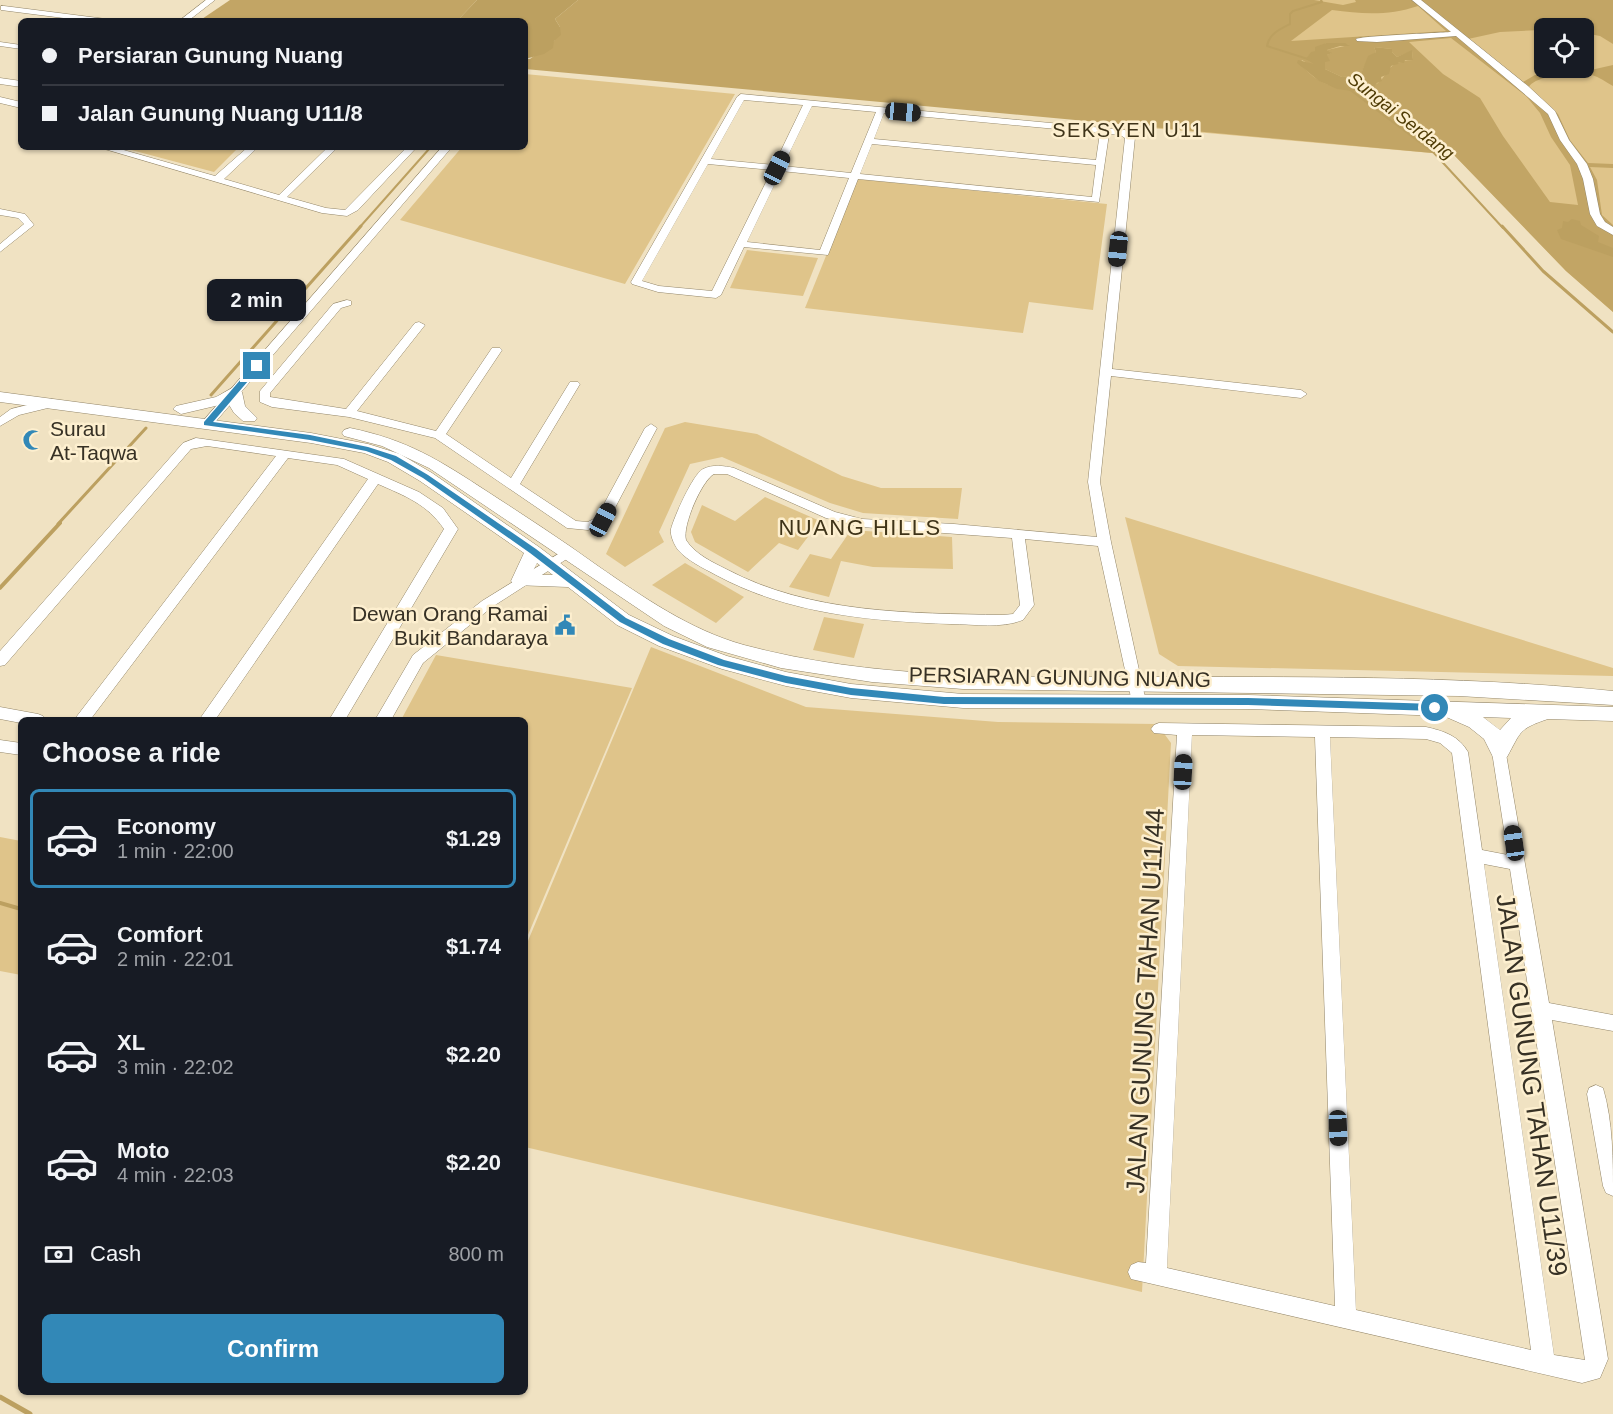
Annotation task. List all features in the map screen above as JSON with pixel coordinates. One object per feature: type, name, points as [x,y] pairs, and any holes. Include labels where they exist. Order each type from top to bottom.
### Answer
[{"type":"street","points":[[192,0],[210,1]]},
{"type":"street","points":[[1416,0],[1552,113],[1588,178],[1595,214],[1601,224],[1613,232]]},
{"type":"street","points":[[187,18],[210,1]]},
{"type":"street","points":[[4,8],[82,18]]},
{"type":"street","points":[[1360,39],[1377,40],[1457,34]]},
{"type":"street","points":[[0,44],[18,47]]},
{"type":"street","points":[[0,81],[18,84]]},
{"type":"street","points":[[809,103],[716,295],[658,289],[636,282],[741,97],[809,103],[881,110],[1105,130],[1122,132],[1130,137],[1094,482],[1104,542],[1137,693]]},
{"type":"street","points":[[0,100],[18,104]]},
{"type":"street","points":[[741,244],[824,253],[881,110]]},
{"type":"street","points":[[705,161],[1096,200],[1105,130]]},
{"type":"street","points":[[868,141],[1101,163]]},
{"type":"street","points":[[113,150],[324,211],[347,213],[364,201],[409,150]]},
{"type":"street","points":[[217,180],[250,150]]},
{"type":"street","points":[[282,197],[330,150]]},
{"type":"street","points":[[211,419],[444,150]]},
{"type":"street","points":[[0,212],[22,216],[27,219],[29,225],[0,249]]},
{"type":"street","points":[[347,303],[337,306],[264,393],[264,399],[272,403],[349,413],[439,435],[572,525],[594,525],[603,520],[651,428]]},
{"type":"street","points":[[349,413],[419,325]]},
{"type":"street","points":[[439,435],[496,350]]},
{"type":"street","points":[[268,353],[295,356]]},
{"type":"street","points":[[1106,372],[1301,394]]},
{"type":"street","points":[[513,485],[574,384]]},
{"type":"street","name":"PERSIARAN GUNUNG NUANG","points":[[0,385],[181,409],[211,419],[249,418],[377,438],[404,446],[437,465],[568,552],[641,606],[682,629],[734,649],[787,662],[875,677],[1248,702],[1613,714]]},
{"type":"street","points":[[181,409],[221,400],[234,392]]},
{"type":"street","points":[[234,392],[234,402],[239,411],[249,418]]},
{"type":"street","name":"PERSIARAN GUNUNG NUANG","points":[[0,397],[211,419],[368,449],[393,458],[426,477],[550,563],[623,620],[666,641],[722,662],[786,679],[851,691],[963,701],[1137,693],[1472,688],[1559,692],[1613,698]]},
{"type":"street","points":[[0,404],[0,420],[15,412],[52,404]]},
{"type":"street","points":[[0,661],[181,452],[196,442],[340,462],[414,495],[438,511],[451,528],[339,717]]},
{"type":"street","points":[[84,717],[285,453]]},
{"type":"street","points":[[1018,533],[1027,605],[1024,614],[1016,619],[1004,620],[880,616],[772,595],[720,572],[688,551],[678,542],[677,535],[701,477],[706,472],[716,469],[730,471],[831,515],[862,523],[1018,533],[1104,542]]},
{"type":"street","points":[[209,717],[375,478]]},
{"type":"street","points":[[520,581],[533,551]]},
{"type":"street","points":[[385,717],[418,659],[441,638],[520,581],[568,552]]},
{"type":"street","points":[[520,581],[572,581]]},
{"type":"street","points":[[1159,729],[1322,732],[1346,1319],[1582,1372],[1592,1370],[1597,1359],[1500,752],[1492,734],[1476,722],[1459,714],[1435,708]]},
{"type":"street","points":[[1500,752],[1504,737],[1513,726],[1527,718],[1552,711]]},
{"type":"street","points":[[0,713],[22,717]]},
{"type":"street","name":"JALAN GUNUNG TAHAN U11/44","points":[[1185,730],[1147,1274],[1346,1319]]},
{"type":"street","name":"JALAN GUNUNG TAHAN U11/39","points":[[1322,732],[1426,733],[1443,736],[1454,743],[1460,752],[1544,1364]]},
{"type":"street","points":[[0,746],[18,749]]},
{"type":"street","points":[[1474,855],[1517,863]]},
{"type":"street","points":[[1540,1010],[1613,1023]]},
{"type":"street","points":[[1596,1094],[1613,1186]]},
{"type":"shaded area","points":[[230,0],[477,0],[460,18],[203,18]]},
{"type":"shaded area","points":[[477,0],[578,0],[555,19],[560,27],[561,35],[554,41],[553,48],[544,54],[528,58],[528,18],[460,18]]},
{"type":"shaded area","points":[[578,0],[1314,0],[1343,5],[1356,2],[1355,0],[1613,0],[1613,44],[1594,35],[1594,18],[1534,18],[1534,30],[1500,32],[1468,39],[1523,82],[1534,76],[1534,78],[1545,78],[1529,87],[1558,114],[1570,140],[1588,163],[1613,164],[1613,168],[1590,167],[1597,180],[1602,215],[1613,225],[1613,312],[1566,271],[1454,155],[528,69],[528,59],[554,41],[560,27],[555,19]],"holes":[[[1418,6],[1446,31],[1291,41],[1332,10],[1375,13]],[[1451,38],[1526,96],[1540,113],[1551,137],[1570,165],[1578,205],[1550,202],[1503,136],[1480,98],[1443,74],[1409,42]],[[1326,43],[1349,45],[1327,50],[1331,53],[1327,55],[1324,62],[1325,69],[1342,77],[1360,76],[1368,58],[1376,52],[1374,47],[1392,49],[1397,57],[1412,51],[1413,60],[1397,63],[1378,83],[1363,89],[1349,89],[1326,84],[1300,64],[1302,60],[1311,65],[1315,64],[1312,61],[1315,52]]]},
{"type":"shaded area","points":[[1141,0],[1613,0],[1613,312],[1566,271],[1454,155],[1127,126]]},
{"type":"shaded area","points":[[1326,43],[1345,43],[1350,46],[1327,50],[1332,53],[1327,55],[1330,61],[1325,62],[1325,69],[1342,77],[1360,76],[1368,56],[1376,52],[1374,47],[1392,49],[1397,57],[1412,50],[1413,60],[1405,60],[1404,63],[1399,62],[1391,66],[1389,74],[1381,77],[1382,81],[1377,83],[1373,89],[1352,91],[1337,89],[1319,81],[1297,63],[1298,60],[1314,64],[1306,59],[1311,52],[1315,51],[1315,47]]},
{"type":"shaded area","points":[[1613,65],[1613,86],[1595,76],[1594,69]]},
{"type":"shaded area","points":[[528,74],[735,94],[625,284],[400,220],[459,150],[528,150]]},
{"type":"shaded area","points":[[131,150],[236,150],[214,172]]},
{"type":"shaded area","points":[[857,179],[1107,204],[1093,310],[1029,302],[1023,333],[805,308]]},
{"type":"shaded area","points":[[1572,219],[1580,221],[1581,225],[1599,236],[1598,242],[1613,248],[1613,257],[1561,239],[1557,230],[1562,228],[1563,221],[1568,222]]},
{"type":"shaded area","points":[[747,250],[818,258],[803,296],[730,288]]},
{"type":"shaded area","points":[[685,422],[757,434],[842,476],[881,488],[962,488],[958,519],[863,513],[830,503],[722,457],[690,464],[659,532],[664,542],[625,567],[606,554],[665,428]]},
{"type":"shaded area","points":[[765,497],[820,521],[798,550],[779,543],[748,572],[695,542],[691,532],[702,505],[735,521]]},
{"type":"shaded area","points":[[1125,517],[1613,668],[1613,676],[1178,666],[1159,654]]},
{"type":"shaded area","points":[[851,530],[952,537],[953,569],[873,567],[841,561],[829,597],[789,587],[810,554],[831,559]]},
{"type":"shaded area","points":[[685,563],[744,597],[716,623],[652,585]]},
{"type":"shaded area","points":[[824,617],[864,624],[854,658],[813,650]]},
{"type":"shaded area","points":[[651,647],[806,707],[998,722],[1157,724],[1171,743],[1142,1292],[528,1148],[528,941]]},
{"type":"shaded area","points":[[436,655],[632,688],[528,935],[528,717],[403,717]]},
{"type":"shaded area","points":[[0,837],[18,840],[18,974],[0,971]]},
{"type":"waterway","name":"Sungai Serdang","points":[[1311,60],[1267,46],[1273,35],[1290,24],[1290,14],[1293,11],[1322,2],[1321,0]]},
{"type":"waterway","name":"Sungai Serdang","points":[[1349,89],[1434,153],[1503,228]]},
{"type":"waterway","points":[[359,228],[428,150]]},
{"type":"waterway","points":[[211,395],[361,226]]},
{"type":"waterway","name":"Sungai Serdang","points":[[1502,226],[1543,271],[1613,332]]},
{"type":"waterway","points":[[58,524],[146,428]]},
{"type":"waterway","points":[[0,588],[60,523]]},
{"type":"waterway","points":[[0,903],[18,908]]},
{"type":"waterway","points":[[0,1397],[30,1414]]},
{"type":"place","name":"Surau At-Taqwa","points":[[33,440]]},
{"type":"place","name":"Dewan Orang Ramai Bukit Bandaraya","points":[[565,625]]},
{"type":"district","name":"SEKSYEN U11","points":[[1128,130]]},
{"type":"district","name":"NUANG HILLS","points":[[860,527]]},
{"type":"route","points":[[257,366],[207,424],[310,438],[368,449],[393,458],[426,477],[533,551],[623,620],[666,641],[722,662],[786,679],[904,698],[963,701],[1248,702],[1435,708]]}]
